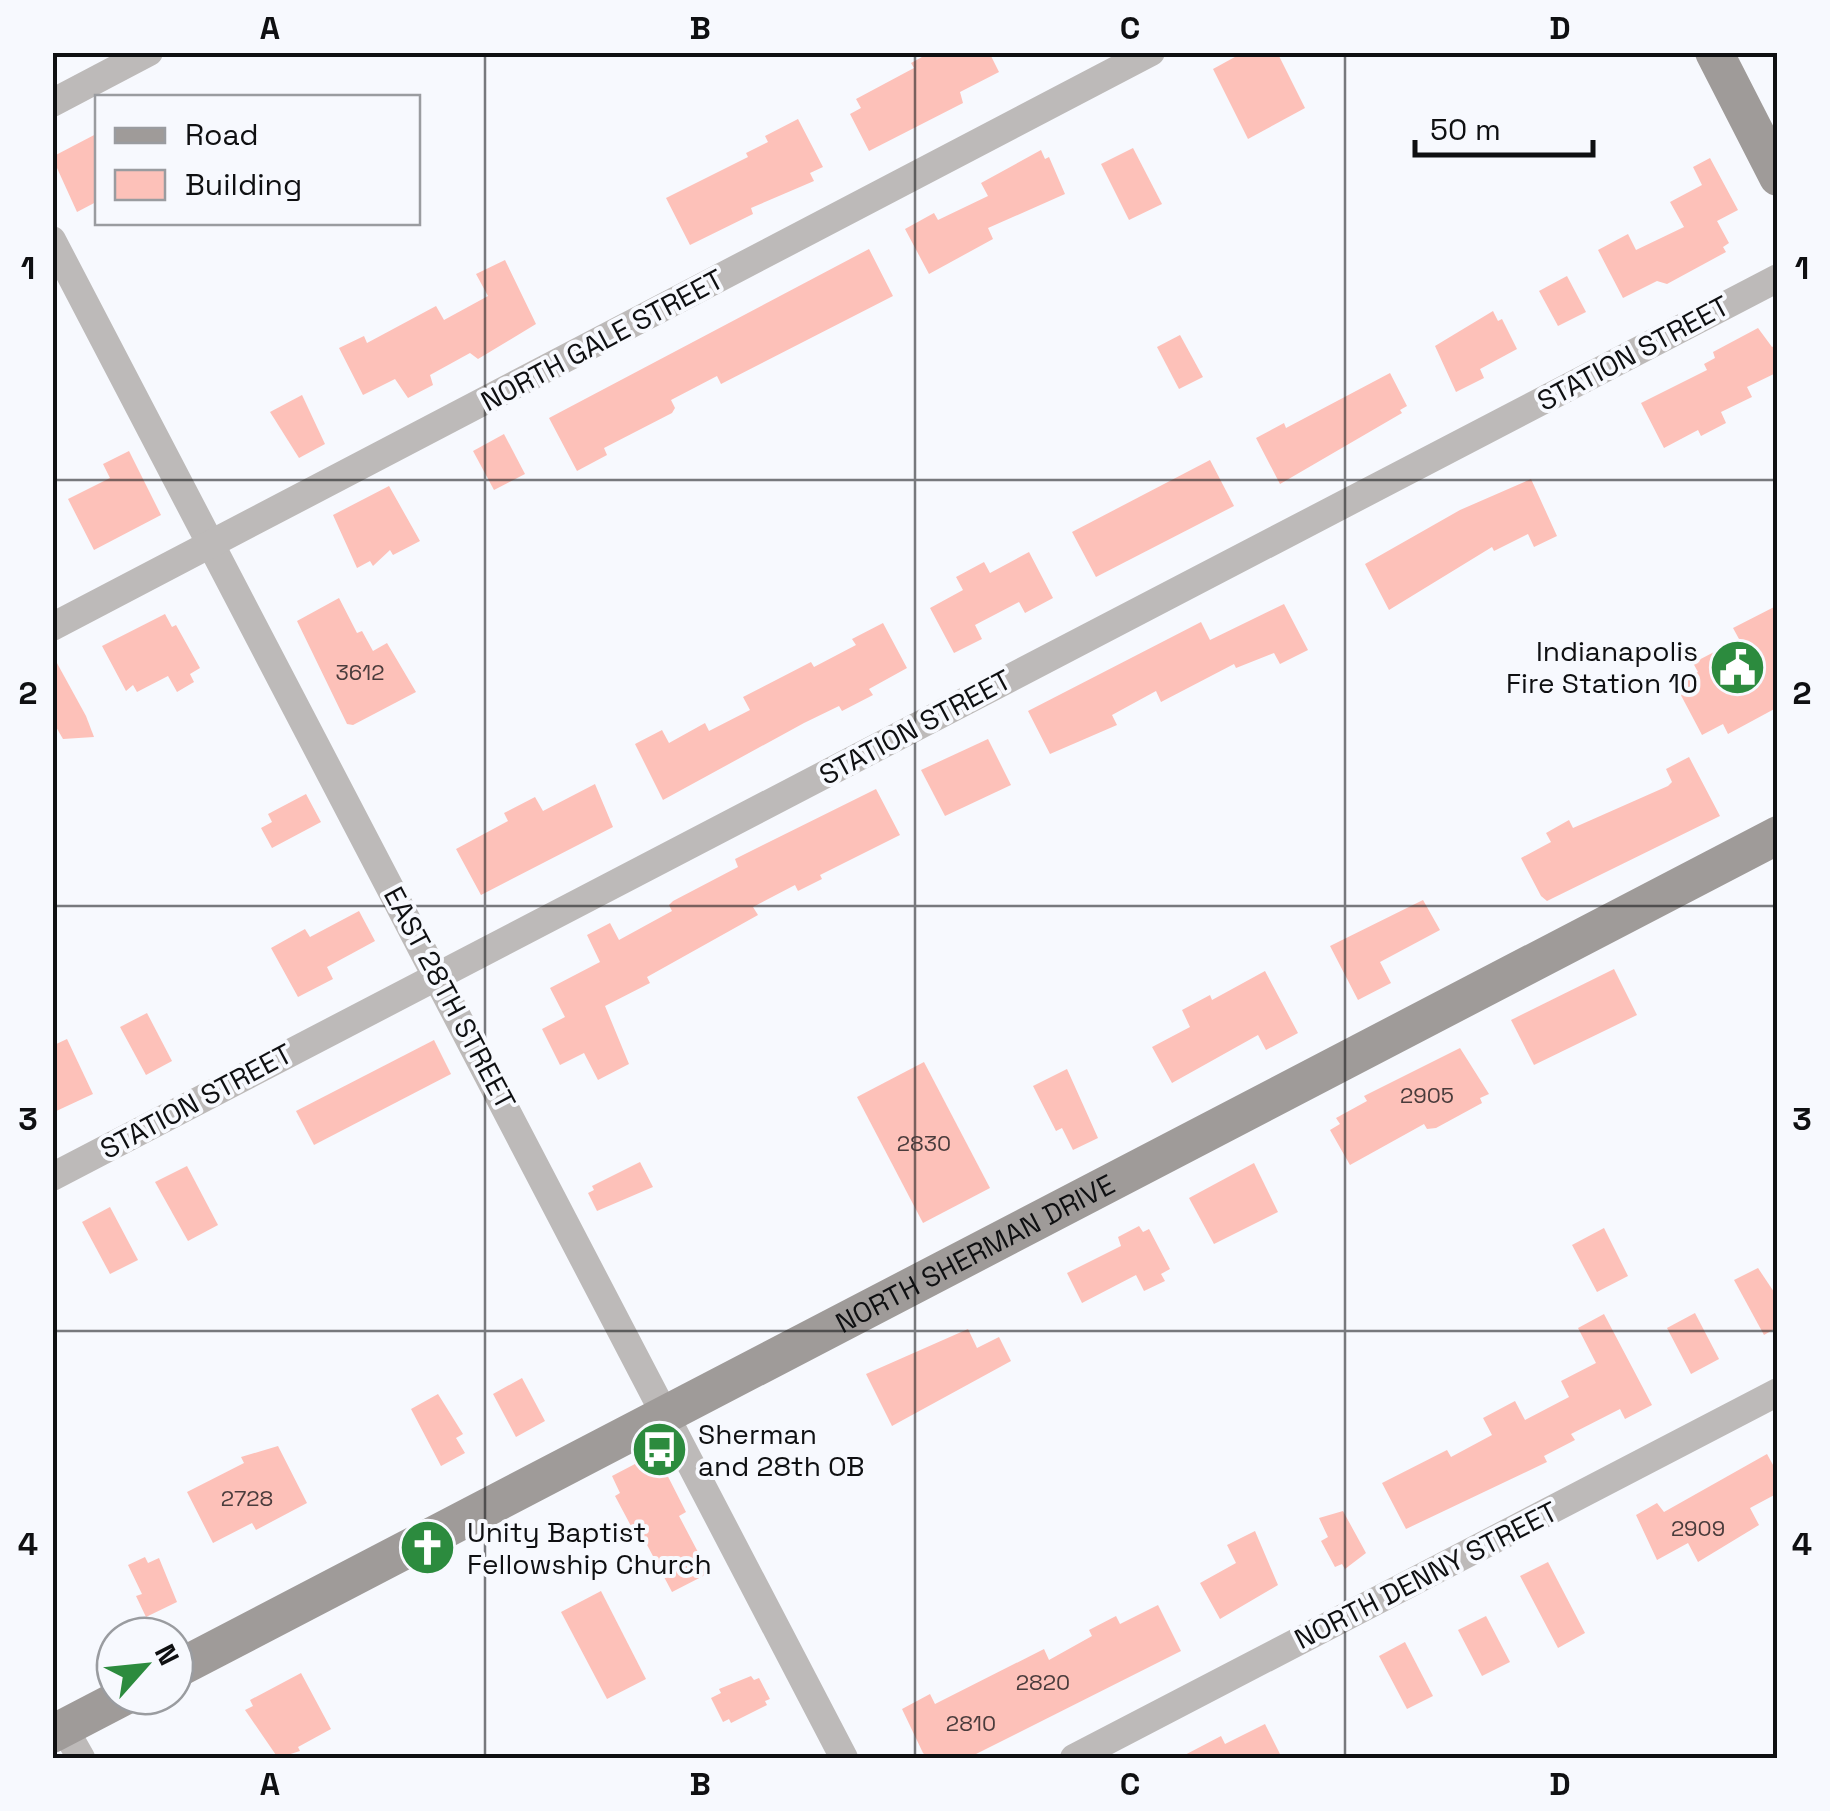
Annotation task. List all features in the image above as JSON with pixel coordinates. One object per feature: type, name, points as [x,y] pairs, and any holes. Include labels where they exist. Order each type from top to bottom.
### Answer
[{"type":"main road","points":[[1714,52],[1778,177]]},
{"type":"main road","name":"NORTH SHERMAN DRIVE","points":[[195,1660],[1778,835]]},
{"type":"main road","points":[[66,1740],[98,1716]]},
{"type":"street","points":[[52,103],[149,52]]},
{"type":"street","name":"NORTH GALE STREET","points":[[52,627],[1151,52]]},
{"type":"street","name":"EAST 28TH STREET","points":[[52,240],[439,975],[844,1758]]},
{"type":"street","name":"STATION STREET","points":[[52,1177],[1778,278]]},
{"type":"street","name":"NORTH DENNY STREET","points":[[1074,1758],[1778,1392]]},
{"type":"building","points":[[931,52],[989,52],[999,72],[960,92],[963,103],[869,151],[850,114],[861,108],[856,99],[914,68],[911,63]]},
{"type":"building","points":[[1244,52],[1277,52],[1305,108],[1248,139],[1213,69]]},
{"type":"building","points":[[798,119],[823,167],[810,173],[814,181],[751,208],[753,214],[690,245],[666,198],[748,157],[746,153],[768,142],[765,136]]},
{"type":"building","points":[[95,135],[95,203],[77,212],[52,157]]},
{"type":"building","points":[[1133,148],[1162,204],[1129,220],[1101,164]]},
{"type":"building","points":[[1041,150],[1045,159],[1049,157],[1065,194],[988,228],[993,239],[929,274],[905,229],[934,213],[938,220],[988,196],[981,183]]},
{"type":"building","points":[[1710,158],[1738,210],[1717,221],[1729,243],[1723,247],[1726,252],[1667,284],[1657,281],[1623,298],[1598,250],[1628,234],[1636,250],[1684,227],[1670,202],[1702,185],[1693,167]]},
{"type":"building","points":[[869,249],[893,296],[721,384],[717,376],[671,400],[675,408],[672,413],[604,448],[607,455],[577,471],[549,418]]},
{"type":"building","points":[[505,260],[536,324],[478,359],[470,353],[430,375],[433,385],[408,398],[395,379],[363,395],[339,348],[364,336],[367,343],[436,306],[444,320],[488,296],[476,274]]},
{"type":"building","points":[[1567,276],[1586,312],[1558,326],[1539,291]]},
{"type":"building","points":[[1493,311],[1498,321],[1502,319],[1517,349],[1480,369],[1484,378],[1456,392],[1435,346]]},
{"type":"building","points":[[1758,328],[1772,347],[1778,344],[1778,372],[1747,387],[1752,397],[1721,412],[1726,423],[1701,436],[1698,430],[1664,448],[1641,403],[1707,370],[1704,364],[1715,358],[1713,352]]},
{"type":"building","points":[[1180,335],[1203,377],[1179,389],[1157,347]]},
{"type":"building","points":[[1390,373],[1407,406],[1400,410],[1402,413],[1280,484],[1256,438],[1284,423],[1286,428]]},
{"type":"building","points":[[302,395],[325,444],[299,458],[270,412]]},
{"type":"building","points":[[504,434],[525,474],[494,490],[473,451]]},
{"type":"building","points":[[129,451],[161,515],[94,550],[68,499],[110,478],[103,464]]},
{"type":"building","points":[[1210,460],[1234,506],[1096,577],[1072,532]]},
{"type":"building","points":[[1531,479],[1557,536],[1534,547],[1528,534],[1494,551],[1492,547],[1389,610],[1365,564],[1460,510]]},
{"type":"building","points":[[389,486],[420,541],[393,555],[390,550],[373,566],[370,561],[357,568],[333,515]]},
{"type":"building","points":[[1029,552],[1053,598],[1025,613],[1019,602],[975,625],[982,639],[954,653],[930,608],[963,590],[956,577],[984,562],[990,573]]},
{"type":"building","points":[[339,598],[357,633],[362,631],[373,651],[387,643],[416,692],[353,725],[347,724],[297,621]]},
{"type":"building","points":[[1284,604],[1308,650],[1280,664],[1274,653],[1236,668],[1234,664],[1161,702],[1156,691],[1112,715],[1117,725],[1050,754],[1028,711],[1201,622],[1210,640]]},
{"type":"building","name":"Indianapolis Fire Station 10","points":[[1778,605],[1778,707],[1728,734],[1723,724],[1702,735],[1675,684],[1698,672],[1693,663],[1739,639],[1733,628]]},
{"type":"building","points":[[165,614],[172,627],[176,625],[200,668],[190,674],[194,682],[177,692],[168,676],[137,692],[133,685],[126,691],[102,646]]},
{"type":"building","points":[[883,623],[907,668],[869,689],[873,695],[842,711],[839,706],[804,723],[663,800],[635,744],[662,730],[669,743],[705,723],[709,731],[750,710],[743,697],[811,662],[814,667],[856,645],[852,639]]},
{"type":"building","points":[[52,654],[94,737],[63,739],[52,720]]},
{"type":"building","points":[[988,739],[1011,785],[945,816],[921,770]]},
{"type":"building","points":[[1689,757],[1720,816],[1547,901],[1541,896],[1521,858],[1551,842],[1546,833],[1569,820],[1573,828],[1668,786],[1672,782],[1666,769]]},
{"type":"building","points":[[595,784],[613,827],[481,895],[456,849],[508,821],[504,813],[535,797],[543,811]]},
{"type":"building","points":[[876,789],[900,835],[820,875],[822,879],[798,891],[795,885],[753,907],[758,915],[647,977],[650,983],[605,1006],[629,1064],[598,1080],[584,1053],[560,1065],[542,1029],[565,1017],[550,988],[600,962],[587,935],[610,923],[619,940],[672,911],[669,905],[673,901],[738,867],[735,859]]},
{"type":"building","points":[[306,794],[321,822],[272,848],[261,828],[272,822],[268,814]]},
{"type":"building","points":[[1423,900],[1440,930],[1380,962],[1391,983],[1358,1000],[1330,946]]},
{"type":"building","points":[[359,911],[375,941],[327,967],[333,979],[298,997],[271,948],[305,929],[310,937]]},
{"type":"building","points":[[1614,969],[1637,1015],[1534,1065],[1511,1020]]},
{"type":"building","points":[[1265,971],[1298,1033],[1266,1050],[1258,1035],[1172,1083],[1152,1047],[1190,1027],[1182,1010],[1210,995],[1212,1000]]},
{"type":"building","points":[[147,1013],[172,1061],[146,1075],[120,1027]]},
{"type":"building","points":[[67,1039],[93,1094],[52,1113],[52,1046]]},
{"type":"building","points":[[434,1040],[451,1074],[314,1145],[296,1111]]},
{"type":"building","points":[[1460,1048],[1489,1094],[1480,1098],[1482,1103],[1436,1128],[1427,1129],[1424,1124],[1350,1165],[1330,1130],[1340,1124],[1336,1118],[1367,1101],[1364,1096]]},
{"type":"building","points":[[924,1062],[990,1188],[923,1223],[857,1097]]},
{"type":"building","points":[[1067,1069],[1098,1138],[1073,1150],[1062,1128],[1056,1131],[1033,1086]]},
{"type":"building","points":[[640,1162],[653,1187],[597,1211],[588,1193],[594,1190],[592,1186]]},
{"type":"building","points":[[1254,1163],[1278,1212],[1214,1244],[1189,1198]]},
{"type":"building","points":[[187,1166],[218,1225],[188,1241],[155,1182]]},
{"type":"building","points":[[110,1207],[138,1260],[110,1274],[82,1222]]},
{"type":"building","points":[[1139,1226],[1143,1232],[1149,1229],[1170,1269],[1161,1274],[1165,1281],[1144,1291],[1136,1275],[1082,1303],[1067,1273],[1121,1246],[1118,1237]]},
{"type":"building","points":[[1604,1228],[1628,1276],[1597,1292],[1572,1245]]},
{"type":"building","points":[[1758,1268],[1778,1298],[1778,1327],[1764,1335],[1734,1280]]},
{"type":"building","points":[[1695,1313],[1719,1359],[1691,1374],[1667,1328]]},
{"type":"building","points":[[1604,1314],[1652,1405],[1625,1419],[1620,1409],[1571,1434],[1575,1440],[1544,1456],[1547,1462],[1406,1529],[1382,1483],[1447,1450],[1451,1457],[1492,1435],[1483,1418],[1515,1401],[1525,1420],[1569,1397],[1561,1381],[1596,1363],[1578,1328]]},
{"type":"building","points":[[968,1329],[977,1348],[999,1337],[1011,1361],[892,1426],[866,1374]]},
{"type":"building","points":[[522,1378],[545,1421],[516,1437],[493,1394]]},
{"type":"building","points":[[438,1394],[463,1434],[456,1438],[465,1453],[441,1466],[411,1409]]},
{"type":"building","points":[[278,1446],[307,1503],[256,1530],[252,1523],[213,1543],[187,1492],[244,1463],[241,1457]]},
{"type":"building","points":[[656,1453],[686,1512],[679,1516],[709,1573],[672,1592],[636,1524],[631,1526],[615,1496],[620,1493],[612,1476]]},
{"type":"building","points":[[1767,1454],[1778,1474],[1778,1493],[1750,1508],[1759,1525],[1698,1562],[1688,1543],[1657,1560],[1636,1515],[1657,1503],[1664,1512]]},
{"type":"building","points":[[1343,1511],[1366,1553],[1345,1569],[1342,1564],[1335,1567],[1321,1541],[1328,1537],[1319,1518]]},
{"type":"building","points":[[1255,1531],[1278,1585],[1220,1619],[1200,1583],[1236,1563],[1227,1545]]},
{"type":"building","points":[[145,1557],[148,1563],[159,1558],[177,1602],[146,1616],[136,1596],[142,1594],[128,1565]]},
{"type":"building","points":[[1548,1562],[1585,1633],[1558,1648],[1520,1576]]},
{"type":"building","points":[[601,1591],[646,1679],[607,1699],[561,1612]]},
{"type":"building","points":[[1158,1605],[1181,1651],[968,1758],[928,1758],[923,1753],[902,1709],[930,1694],[935,1704],[1044,1649],[1049,1660],[1092,1636],[1089,1630],[1116,1616],[1120,1624]]},
{"type":"building","points":[[1486,1616],[1510,1662],[1482,1676],[1458,1630]]},
{"type":"building","points":[[1405,1642],[1433,1696],[1407,1709],[1379,1656]]},
{"type":"building","points":[[301,1673],[331,1729],[298,1747],[300,1751],[278,1758],[245,1710],[253,1706],[250,1700]]},
{"type":"building","points":[[751,1676],[754,1680],[759,1678],[770,1699],[765,1701],[767,1705],[731,1723],[729,1719],[723,1722],[711,1698],[721,1693],[719,1689]]},
{"type":"building","points":[[1265,1724],[1282,1758],[1179,1758],[1221,1736],[1225,1744]]},
{"type":"place","name":"Indianapolis Fire Station 10","points":[[1737,667]]},
{"type":"place","name":"Sherman and 28th OB","points":[[659,1450]]},
{"type":"place","name":"Unity Baptist Fellowship Church","points":[[428,1548]]}]
